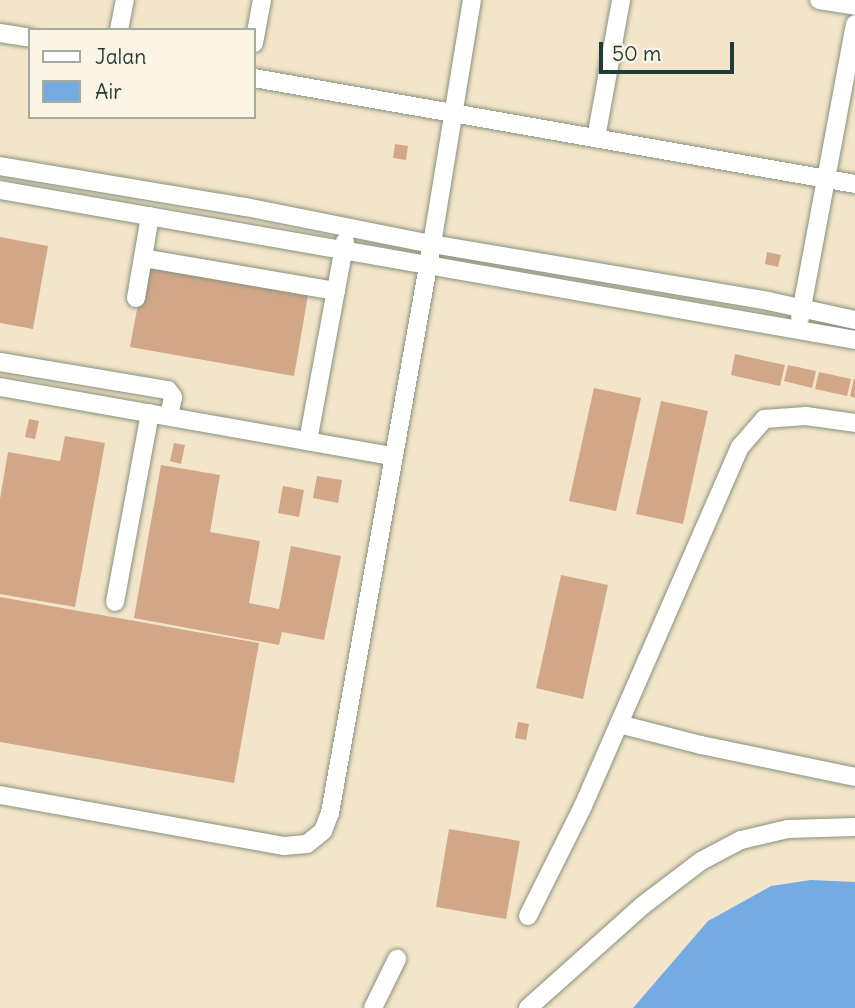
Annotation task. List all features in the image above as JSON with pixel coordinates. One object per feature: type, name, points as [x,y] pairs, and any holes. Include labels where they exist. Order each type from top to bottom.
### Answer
[{"type":"lane","points":[[119,28],[125,0]]},
{"type":"lane","points":[[256,32],[262,0]]},
{"type":"lane","points":[[0,795],[284,846],[307,844],[323,831],[330,813],[432,244],[472,0]]},
{"type":"lane","points":[[596,138],[621,0]]},
{"type":"lane","points":[[818,0],[855,6]]},
{"type":"lane","points":[[798,329],[855,24]]},
{"type":"lane","points":[[0,33],[28,38]]},
{"type":"lane","points":[[256,78],[855,184]]},
{"type":"lane","points":[[0,166],[246,207],[432,244],[855,320]]},
{"type":"lane","points":[[0,190],[855,340]]},
{"type":"lane","points":[[136,298],[150,216]]},
{"type":"lane","points":[[308,441],[348,227]]},
{"type":"lane","points":[[143,258],[336,291]]},
{"type":"lane","points":[[0,362],[168,390],[173,397],[169,416]]},
{"type":"lane","points":[[0,406],[2,387],[392,456]]},
{"type":"lane","points":[[115,602],[150,413]]},
{"type":"lane","points":[[528,916],[583,806],[740,447],[764,419],[806,416],[855,423]]},
{"type":"lane","points":[[619,724],[701,746],[855,777]]},
{"type":"lane","points":[[528,1008],[642,906],[701,861],[741,840],[788,829],[855,827]]},
{"type":"lane","points":[[373,1008],[397,959]]},
{"type":"water","points":[[811,880],[855,882],[855,1008],[633,1008],[708,921],[771,886]]},
{"type":"building","points":[[395,144],[408,146],[406,160],[393,158]]},
{"type":"building","points":[[0,237],[48,246],[33,329],[0,323]]},
{"type":"building","points":[[767,252],[781,255],[778,267],[765,264]]},
{"type":"building","points":[[145,266],[308,295],[294,376],[130,347]]},
{"type":"building","points":[[735,354],[785,365],[780,386],[731,375]]},
{"type":"building","points":[[788,365],[816,371],[812,388],[784,381]]},
{"type":"building","points":[[819,372],[851,379],[847,396],[815,389]]},
{"type":"building","points":[[855,379],[855,398],[850,396]]},
{"type":"building","points":[[594,388],[641,398],[616,511],[569,501]]},
{"type":"building","points":[[661,401],[708,411],[683,524],[636,514]]},
{"type":"building","points":[[29,419],[39,421],[35,439],[25,437]]},
{"type":"building","points":[[65,436],[105,443],[75,607],[0,594],[0,499],[8,452],[60,461]]},
{"type":"building","points":[[174,443],[185,445],[181,464],[170,461]]},
{"type":"building","points":[[161,465],[220,475],[210,532],[260,541],[249,603],[279,609],[291,546],[341,556],[324,640],[282,632],[279,645],[134,618]]},
{"type":"building","points":[[317,476],[342,480],[338,503],[313,498]]},
{"type":"building","points":[[283,486],[304,490],[299,517],[278,513]]},
{"type":"building","points":[[561,575],[608,585],[583,699],[536,688]]},
{"type":"building","points":[[0,597],[259,643],[234,783],[0,742]]},
{"type":"building","points":[[518,722],[529,724],[526,740],[515,738]]},
{"type":"building","points":[[449,829],[520,841],[506,919],[436,907]]}]
